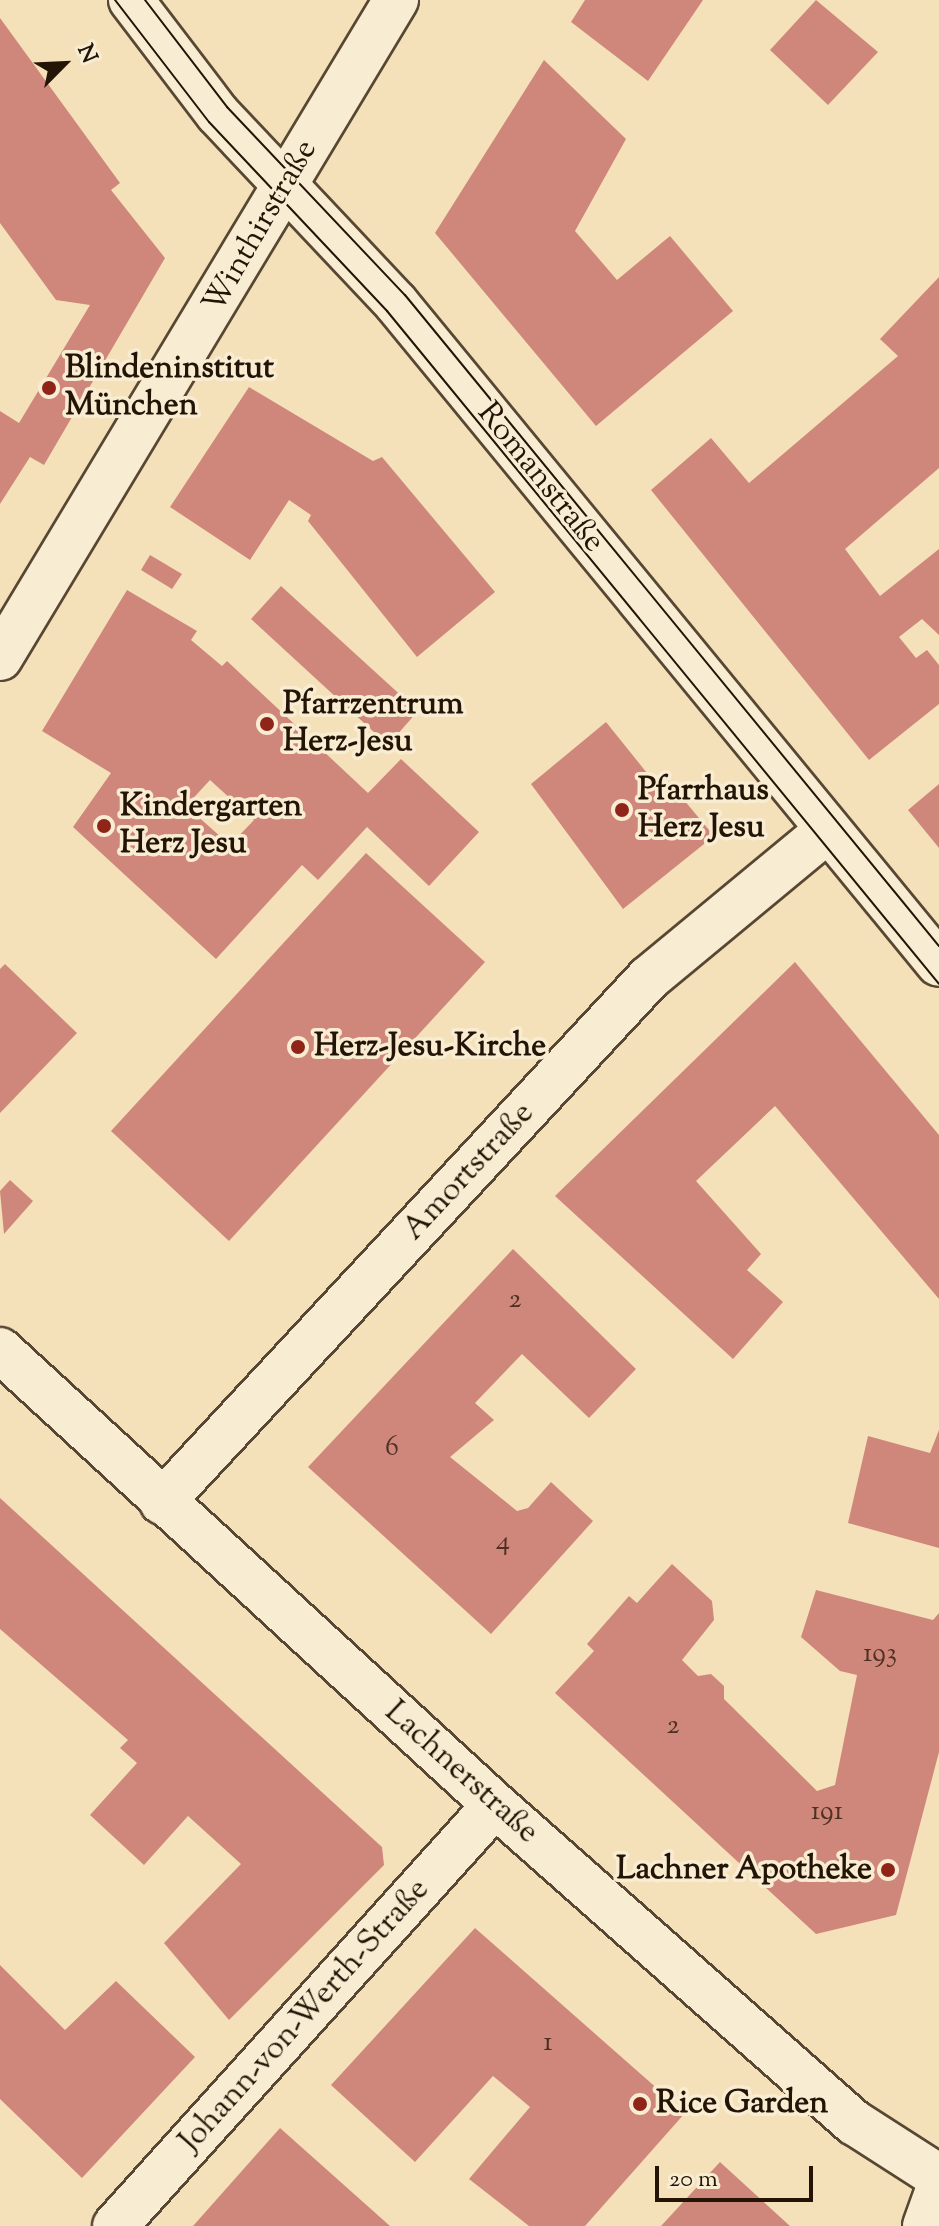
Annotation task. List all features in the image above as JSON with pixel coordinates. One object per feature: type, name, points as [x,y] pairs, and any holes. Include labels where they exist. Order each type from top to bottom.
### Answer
[{"type":"street","name":"Romanstraße","points":[[131,0],[218,114],[396,303],[939,964]]},
{"type":"street","name":"Winthirstraße","points":[[0,658],[396,0]]},
{"type":"street","name":"Amortstraße","points":[[162,1502],[649,978],[828,830]]},
{"type":"street","name":"Lachnerstraße","points":[[0,1350],[495,1805],[855,2123],[939,2177]]},
{"type":"street","name":"Johann-von-Werth-Straße","points":[[115,2226],[495,1805]]},
{"type":"street","points":[[925,2226],[939,2187]]},
{"type":"building","points":[[585,0],[703,0],[648,81],[571,22]]},
{"type":"building","points":[[816,0],[878,52],[828,105],[770,50]]},
{"type":"building","points":[[0,18],[120,183],[111,190],[165,258],[44,465],[30,457],[0,504],[0,411],[19,423],[90,305],[56,300],[0,223]]},
{"type":"building","points":[[544,60],[626,139],[575,231],[617,280],[670,236],[733,311],[596,426],[435,233]]},
{"type":"building","points":[[939,277],[939,468],[845,549],[880,596],[939,549],[939,635],[922,619],[899,637],[916,658],[927,650],[939,665],[939,704],[869,760],[651,490],[711,438],[749,483],[898,356],[880,339]]},
{"type":"building","points":[[249,387],[373,461],[382,457],[495,592],[417,657],[308,521],[311,515],[289,500],[250,560],[170,507]]},
{"type":"building","points":[[150,555],[182,574],[172,589],[141,570]]},
{"type":"building","points":[[281,586],[418,711],[388,745],[251,619]]},
{"type":"building","points":[[127,590],[197,631],[191,640],[222,666],[227,661],[368,793],[401,759],[479,832],[429,886],[367,827],[318,880],[302,865],[216,959],[73,827],[111,773],[42,731]],"holes":[[[210,780],[254,820],[230,845],[186,806]]]},
{"type":"building","name":"Pfarrhaus Herz Jesu","points":[[606,722],[655,783],[664,776],[714,836],[623,909],[531,784]]},
{"type":"building","points":[[939,784],[939,848],[908,810]]},
{"type":"building","name":"Herz-Jesu-Kirche","points":[[366,853],[485,962],[229,1241],[111,1131]]},
{"type":"building","points":[[795,962],[939,1135],[939,1299],[775,1106],[696,1181],[761,1254],[747,1270],[783,1302],[733,1359],[555,1196]]},
{"type":"building","points":[[5,964],[77,1033],[0,1113],[0,969]]},
{"type":"building","points":[[10,1180],[33,1201],[4,1234],[0,1191]]},
{"type":"building","points":[[513,1249],[636,1369],[589,1418],[522,1354],[475,1403],[494,1420],[450,1457],[517,1511],[528,1508],[551,1482],[593,1521],[491,1634],[308,1467]]},
{"type":"building","points":[[939,1430],[939,1548],[848,1523],[868,1436],[930,1453]]},
{"type":"building","points":[[0,1498],[382,1847],[384,1865],[229,2020],[164,1943],[241,1864],[188,1816],[144,1865],[90,1815],[137,1763],[120,1748],[128,1740],[0,1629]]},
{"type":"building","points":[[672,1564],[712,1601],[714,1620],[682,1660],[698,1676],[711,1674],[724,1686],[724,1699],[817,1791],[835,1785],[857,1675],[840,1671],[801,1637],[816,1590],[933,1620],[939,1613],[939,1752],[896,1915],[816,1934],[555,1693],[594,1651],[587,1644],[629,1596],[637,1603]]},
{"type":"building","points":[[475,1928],[685,2113],[585,2226],[529,2226],[469,2179],[530,2107],[493,2076],[415,2162],[331,2085]]},
{"type":"building","points":[[0,1965],[65,2030],[116,1981],[195,2057],[82,2178],[0,2099]]},
{"type":"building","points":[[280,2128],[390,2226],[193,2226]]},
{"type":"building","points":[[720,2162],[790,2226],[661,2226]]},
{"type":"tram line","points":[[115,0],[209,122],[387,311],[939,984]]},
{"type":"tram line","points":[[145,0],[227,107],[405,295],[939,946]]},
{"type":"place","name":"Blindeninstitut München","points":[[49,388]]},
{"type":"place","name":"Pfarrzentrum Herz-Jesu","points":[[267,724]]},
{"type":"place","name":"Pfarrhaus Herz Jesu","points":[[622,810]]},
{"type":"place","name":"Kindergarten Herz Jesu","points":[[104,826]]},
{"type":"place","name":"Herz-Jesu-Kirche","points":[[298,1047]]},
{"type":"place","name":"Lachner Apotheke","points":[[888,1870]]},
{"type":"place","name":"Rice Garden","points":[[640,2104]]}]
